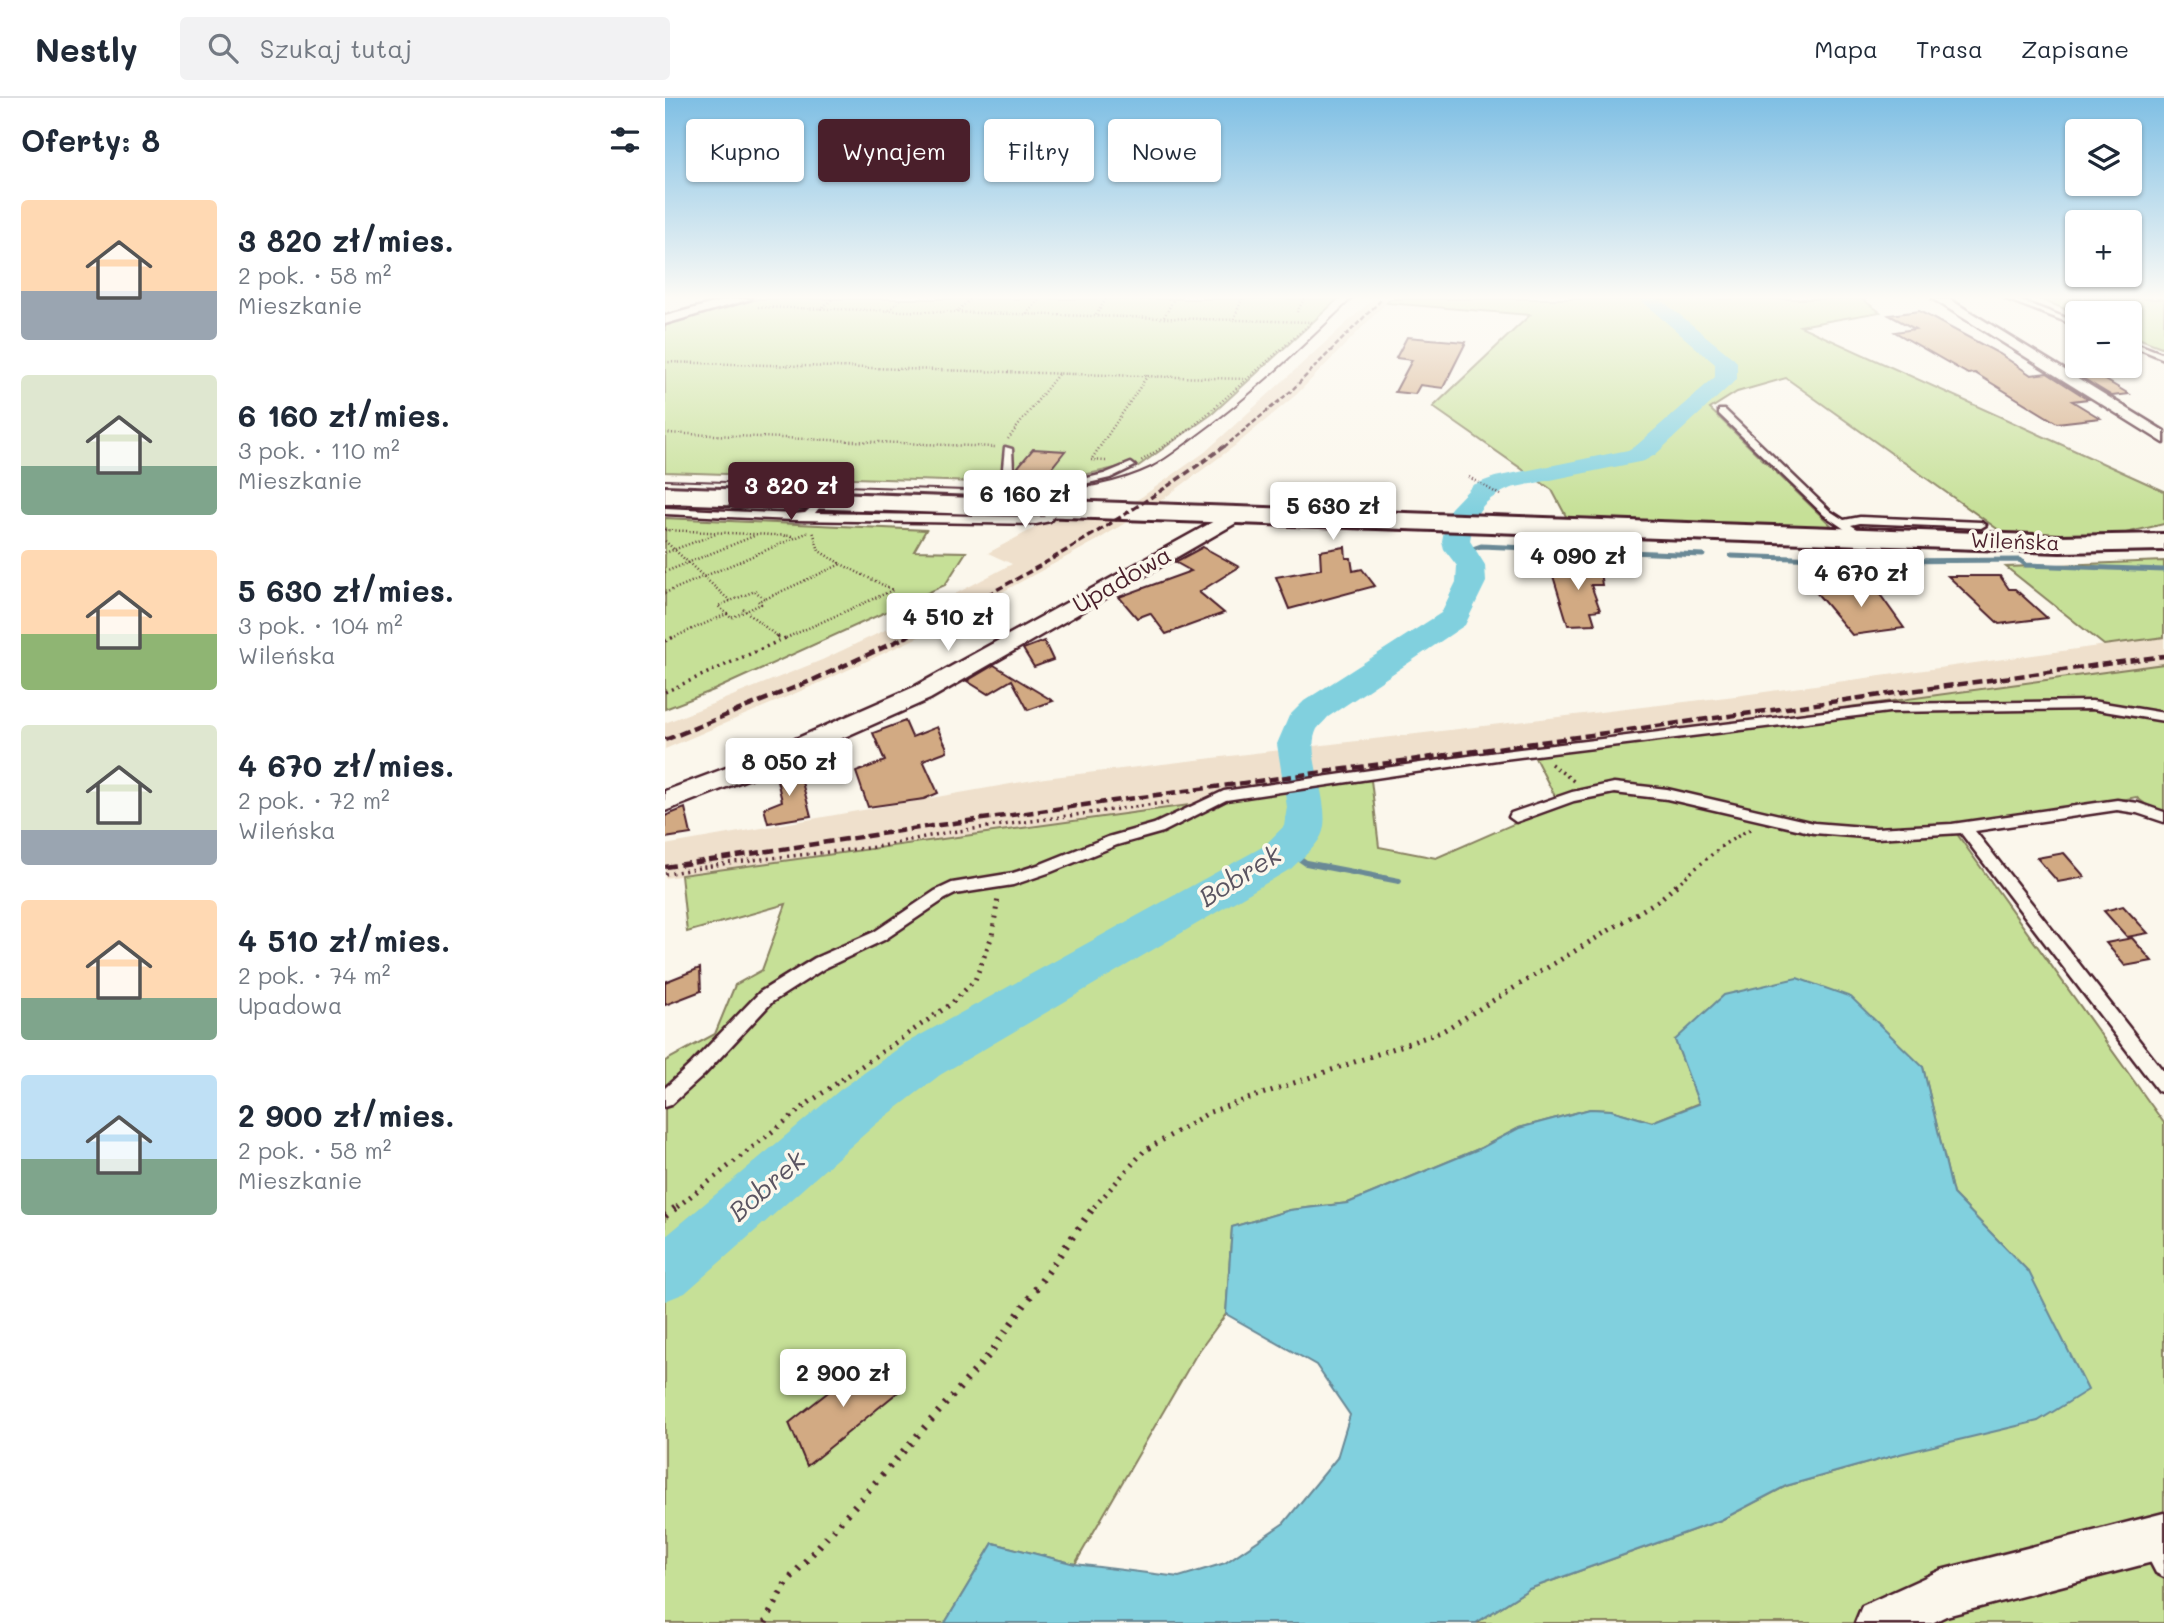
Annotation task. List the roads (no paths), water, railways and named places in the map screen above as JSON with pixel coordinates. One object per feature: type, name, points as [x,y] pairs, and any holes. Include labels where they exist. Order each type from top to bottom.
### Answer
[{"type":"street","points":[[2053,370],[2164,439]]},
{"type":"street","name":"Wileńska","points":[[665,495],[818,510],[1063,496],[1236,515],[1492,524],[1851,530],[2060,544],[2164,542]]},
{"type":"street","name":"Upadowa","points":[[665,801],[772,760],[922,693],[1236,515]]},
{"type":"street","points":[[1879,1623],[1941,1594],[2160,1547]]},
{"type":"lane","points":[[1722,412],[1827,513],[1851,530],[1860,520],[1982,525]]},
{"type":"lane","points":[[1008,449],[1007,468],[1010,472],[1066,480],[1063,496]]},
{"type":"lane","points":[[1063,496],[1133,465]]},
{"type":"lane","points":[[665,511],[818,510]]},
{"type":"lane","points":[[665,1099],[698,1069],[766,997],[820,962],[879,936],[952,888],[1013,879],[1112,841],[1158,828],[1224,796],[1539,750],[1889,708],[2092,705],[2164,717]]},
{"type":"lane","points":[[1516,817],[1586,794],[1614,788],[1643,789],[1814,828],[1876,834],[1964,827],[2117,805],[2138,808],[2164,817]]},
{"type":"lane","points":[[1964,827],[2164,1085]]},
{"type":"water","points":[[1797,978],[1851,997],[1923,1067],[1953,1194],[2029,1272],[2088,1390],[2038,1421],[1900,1454],[1786,1486],[1721,1520],[1529,1589],[1476,1623],[945,1623],[993,1543],[1075,1564],[1179,1577],[1225,1563],[1284,1523],[1337,1458],[1350,1415],[1316,1365],[1226,1314],[1232,1227],[1290,1210],[1348,1203],[1481,1148],[1519,1128],[1590,1109],[1611,1110],[1652,1122],[1699,1104],[1675,1040],[1724,995]]},
{"type":"waterway","name":"Bobrek","points":[[665,1273],[858,1107],[923,1059],[1278,857],[1303,832],[1306,807],[1295,744],[1301,725],[1316,709],[1454,618],[1471,582],[1471,565],[1458,549],[1456,541],[1461,514],[1482,491],[1504,482],[1635,456],[1646,450],[1726,379],[1726,370]]},
{"type":"waterway","points":[[1461,553],[1481,546],[1703,555]]},
{"type":"waterway","points":[[1731,556],[1882,561],[2020,560],[2026,565],[2164,570]]},
{"type":"waterway","points":[[1286,849],[1306,863],[1399,881]]},
{"type":"tram line","points":[[665,480],[1026,492],[1074,489],[1121,479],[1151,467],[1216,421],[1276,370]]},
{"type":"railway","points":[[1224,447],[1312,370]]},
{"type":"railway","points":[[907,636],[1069,549],[1149,499],[1226,445]]},
{"type":"railway","points":[[665,740],[813,680],[907,636]]},
{"type":"railway","points":[[665,867],[932,826],[2164,656]]}]
